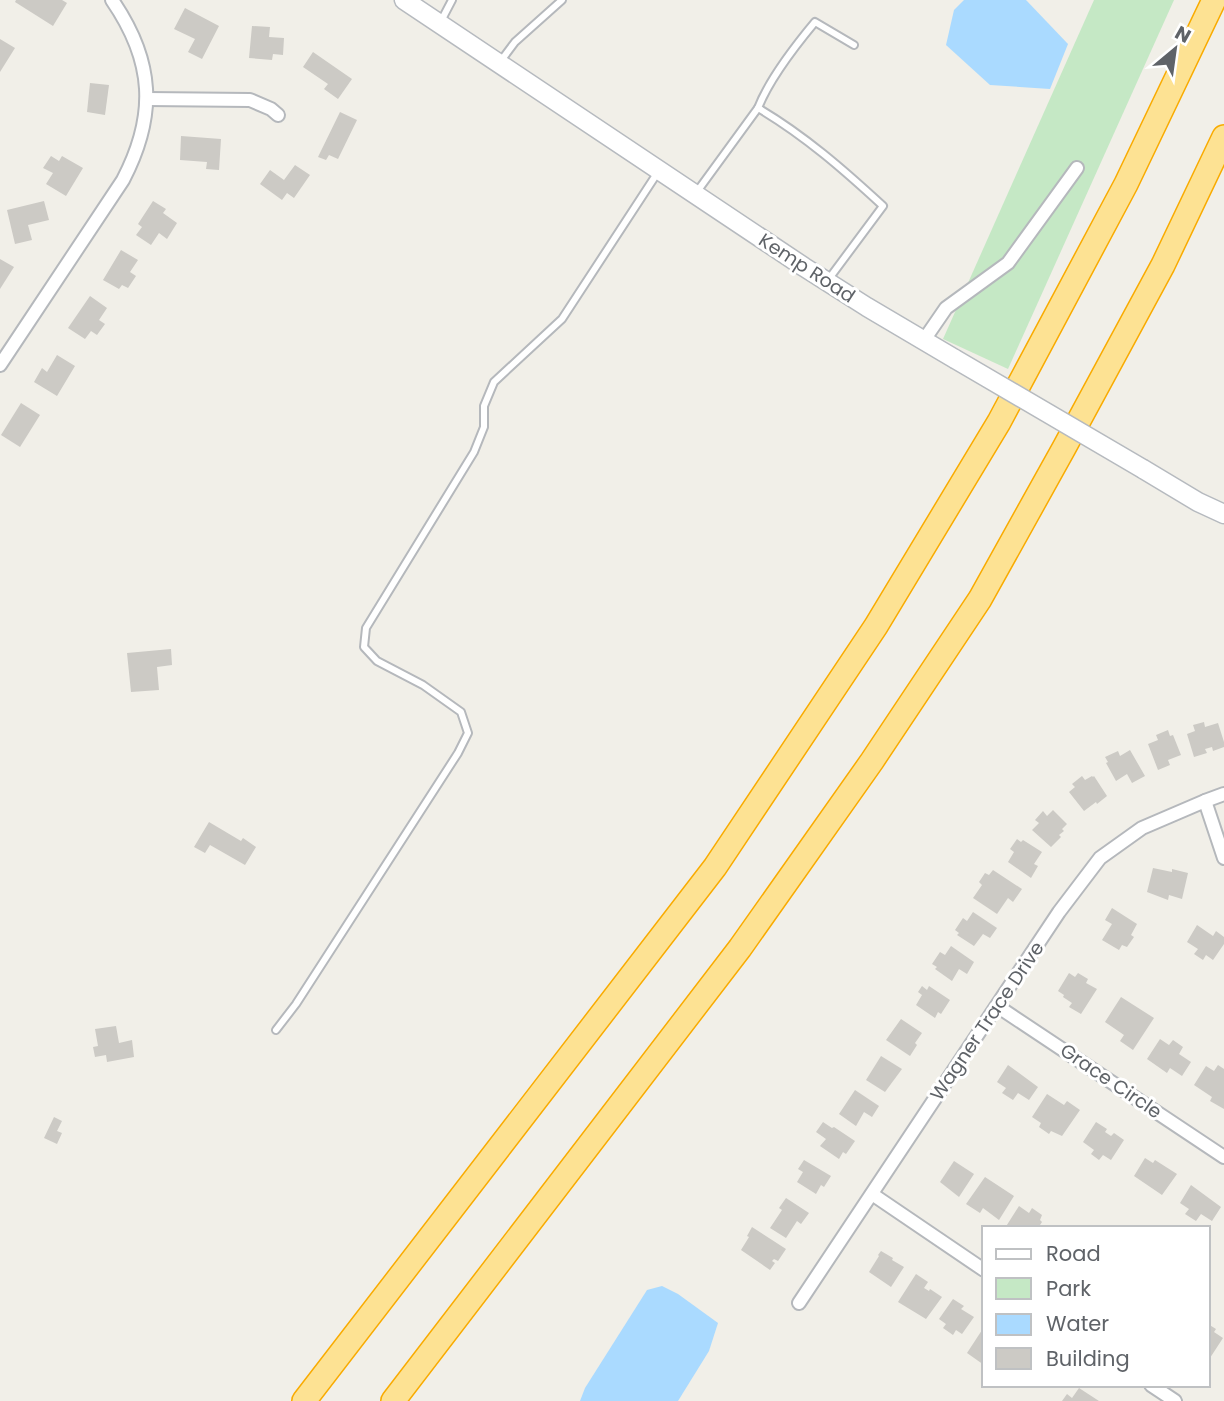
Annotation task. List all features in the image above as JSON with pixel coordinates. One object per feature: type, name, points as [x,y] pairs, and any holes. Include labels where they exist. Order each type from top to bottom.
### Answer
[{"type":"highway","points":[[304,1401],[715,867],[876,626],[999,422],[1126,184],[1214,0]]},
{"type":"highway","points":[[393,1401],[740,948],[872,761],[957,634],[1078,424],[1163,265],[1224,137]]},
{"type":"main road","name":"Kemp Road","points":[[404,0],[867,307],[1198,502],[1224,514]]},
{"type":"street","points":[[0,365],[123,180],[141,141],[147,99],[141,57],[132,34],[112,0]]},
{"type":"street","points":[[147,99],[250,100],[278,115]]},
{"type":"street","points":[[924,340],[946,308],[1008,263],[1077,168]]},
{"type":"street","name":"Wagner Trace Drive","points":[[799,1303],[1059,912],[1100,858],[1142,828],[1224,794]]},
{"type":"street","points":[[1205,801],[1224,859]]},
{"type":"street","name":"Grace Circle","points":[[997,1006],[1224,1157]]},
{"type":"street","points":[[873,1194],[982,1269]]},
{"type":"street","points":[[1156,1393],[1175,1401]]},
{"type":"lane","points":[[439,24],[452,0]]},
{"type":"lane","points":[[498,63],[515,42],[562,0]]},
{"type":"lane","points":[[695,195],[758,108],[762,96],[815,22],[854,45]]},
{"type":"lane","points":[[758,108],[786,125],[883,206],[827,281]]},
{"type":"lane","points":[[276,1030],[296,1004],[458,754],[468,733],[461,712],[423,685],[377,661],[364,647],[366,628],[474,452],[484,427],[484,406],[495,382],[562,319],[660,171]]},
{"type":"green space","points":[[1094,0],[1174,0],[1008,369],[943,339]]},
{"type":"water","points":[[964,0],[1026,0],[1068,44],[1050,89],[990,85],[946,45],[954,10]]},
{"type":"water","points":[[662,1286],[678,1294],[718,1323],[709,1351],[678,1401],[580,1401],[585,1388],[647,1290]]},
{"type":"building","points":[[62,0],[67,3],[53,26],[15,2]]},
{"type":"building","points":[[185,8],[219,26],[202,59],[188,52],[195,39],[174,29]]},
{"type":"building","points":[[252,26],[270,27],[269,37],[284,38],[283,55],[273,54],[272,60],[249,58]]},
{"type":"building","points":[[0,39],[15,48],[0,72]]},
{"type":"building","points":[[313,52],[352,79],[338,99],[324,89],[328,84],[303,67]]},
{"type":"building","points":[[90,83],[109,85],[105,115],[87,112]]},
{"type":"building","points":[[340,112],[357,120],[338,159],[329,155],[326,160],[318,157]]},
{"type":"building","points":[[181,136],[221,139],[219,170],[206,169],[207,162],[180,160]]},
{"type":"building","points":[[51,156],[59,161],[62,156],[83,168],[66,196],[46,184],[53,173],[43,168]]},
{"type":"building","points":[[295,165],[310,175],[294,198],[287,193],[282,200],[260,184],[270,170],[284,180]]},
{"type":"building","points":[[44,201],[49,220],[28,225],[32,240],[15,244],[7,210]]},
{"type":"building","points":[[153,201],[166,209],[163,213],[177,223],[167,239],[159,233],[151,245],[136,235],[142,227],[138,224]]},
{"type":"building","points":[[121,250],[138,260],[130,272],[136,276],[128,288],[122,285],[119,289],[103,280]]},
{"type":"building","points":[[0,259],[14,267],[0,289]]},
{"type":"building","points":[[90,296],[107,308],[99,320],[105,324],[97,335],[91,331],[85,339],[68,328]]},
{"type":"building","points":[[57,355],[75,366],[57,396],[34,382],[42,368],[47,372]]},
{"type":"building","points":[[21,403],[40,415],[20,447],[1,435]]},
{"type":"building","points":[[171,649],[172,665],[157,667],[159,690],[131,692],[127,653]]},
{"type":"building","points":[[1204,722],[1205,727],[1218,723],[1224,747],[1213,751],[1212,747],[1205,749],[1207,753],[1194,757],[1187,734],[1195,731],[1193,725]]},
{"type":"building","points":[[1168,730],[1170,736],[1173,735],[1181,755],[1168,760],[1170,765],[1158,770],[1148,744],[1158,740],[1156,735]]},
{"type":"building","points":[[1130,750],[1145,776],[1132,783],[1127,774],[1116,781],[1105,757],[1118,751],[1120,756]]},
{"type":"building","points":[[1082,776],[1085,780],[1094,776],[1107,796],[1084,811],[1069,792],[1075,787],[1072,784]]},
{"type":"building","points":[[1053,810],[1067,824],[1059,835],[1061,837],[1051,847],[1032,830],[1039,823],[1035,820],[1043,811],[1047,816]]},
{"type":"building","points":[[209,822],[256,847],[245,865],[210,845],[205,853],[194,847]]},
{"type":"building","points":[[1017,839],[1042,852],[1034,864],[1038,866],[1031,878],[1008,862],[1014,852],[1010,849]]},
{"type":"building","points":[[1153,868],[1188,873],[1182,899],[1169,895],[1168,900],[1147,892]]},
{"type":"building","points":[[993,870],[1022,889],[1013,902],[1008,898],[997,914],[973,898],[982,885],[979,882],[985,873],[989,875]]},
{"type":"building","points":[[1112,908],[1137,924],[1131,935],[1134,937],[1127,947],[1122,945],[1119,950],[1102,940],[1112,924],[1105,920]]},
{"type":"building","points":[[973,912],[997,928],[990,938],[983,934],[974,946],[957,935],[959,933],[955,930],[963,918],[967,921]]},
{"type":"building","points":[[1197,925],[1213,936],[1216,931],[1224,937],[1224,944],[1213,960],[1206,955],[1203,960],[1194,954],[1198,949],[1187,942]]},
{"type":"building","points":[[951,946],[974,962],[967,974],[959,969],[952,981],[932,964],[940,952],[945,955]]},
{"type":"building","points":[[1069,973],[1075,977],[1078,973],[1088,979],[1086,983],[1097,989],[1081,1014],[1069,1007],[1072,1003],[1058,991]]},
{"type":"building","points":[[922,986],[927,990],[929,986],[950,1000],[935,1018],[916,1005],[922,995],[918,992]]},
{"type":"building","points":[[1121,997],[1154,1018],[1133,1050],[1120,1041],[1124,1035],[1105,1022]]},
{"type":"building","points":[[901,1019],[922,1033],[910,1056],[886,1040]]},
{"type":"building","points":[[116,1026],[119,1043],[132,1040],[134,1057],[107,1062],[106,1055],[95,1057],[93,1047],[98,1046],[95,1029]]},
{"type":"building","points":[[1160,1039],[1169,1045],[1173,1040],[1183,1047],[1179,1054],[1191,1062],[1182,1076],[1170,1068],[1167,1073],[1147,1059]]},
{"type":"building","points":[[881,1056],[902,1069],[885,1092],[866,1080]]},
{"type":"building","points":[[1008,1065],[1038,1087],[1029,1100],[1018,1093],[1013,1100],[1002,1093],[1006,1088],[997,1082]]},
{"type":"building","points":[[1218,1065],[1224,1069],[1224,1109],[1210,1101],[1212,1097],[1194,1085],[1206,1066],[1214,1071]]},
{"type":"building","points":[[855,1090],[879,1106],[872,1117],[864,1112],[856,1126],[839,1114]]},
{"type":"building","points":[[1047,1094],[1064,1105],[1067,1101],[1080,1110],[1062,1136],[1051,1131],[1049,1134],[1039,1127],[1041,1123],[1032,1117]]},
{"type":"building","points":[[54,1117],[62,1121],[57,1131],[62,1133],[57,1144],[44,1138]]},
{"type":"building","points":[[823,1122],[855,1141],[839,1159],[820,1146],[826,1139],[816,1132]]},
{"type":"building","points":[[1096,1122],[1107,1129],[1105,1132],[1111,1136],[1114,1133],[1124,1140],[1111,1160],[1103,1155],[1099,1160],[1091,1154],[1094,1150],[1083,1142]]},
{"type":"building","points":[[1145,1158],[1153,1163],[1155,1160],[1177,1174],[1162,1195],[1134,1176]]},
{"type":"building","points":[[804,1160],[831,1176],[816,1194],[797,1182],[803,1172],[798,1169]]},
{"type":"building","points":[[954,1161],[974,1174],[959,1197],[940,1182]]},
{"type":"building","points":[[985,1177],[1014,1196],[999,1220],[983,1208],[980,1213],[966,1204]]},
{"type":"building","points":[[1191,1185],[1221,1207],[1212,1221],[1201,1214],[1196,1221],[1185,1214],[1189,1209],[1180,1203]]},
{"type":"building","points":[[786,1198],[809,1213],[801,1224],[797,1221],[786,1238],[770,1228],[782,1210],[779,1208]]},
{"type":"building","points":[[1019,1206],[1029,1213],[1032,1208],[1042,1215],[1039,1226],[1006,1226]]},
{"type":"building","points":[[752,1227],[786,1249],[778,1261],[772,1261],[775,1263],[770,1270],[741,1250]]},
{"type":"building","points":[[881,1251],[904,1267],[891,1287],[869,1272]]},
{"type":"building","points":[[916,1274],[928,1282],[924,1288],[942,1297],[926,1319],[898,1302]]},
{"type":"building","points":[[953,1299],[964,1306],[961,1309],[974,1317],[962,1334],[956,1330],[953,1335],[943,1328],[946,1324],[939,1319]]},
{"type":"building","points":[[1210,1325],[1223,1338],[1210,1358]]},
{"type":"building","points":[[982,1330],[982,1364],[967,1353]]},
{"type":"building","points":[[1079,1388],[1099,1401],[1062,1401],[1067,1394],[1072,1398]]}]
